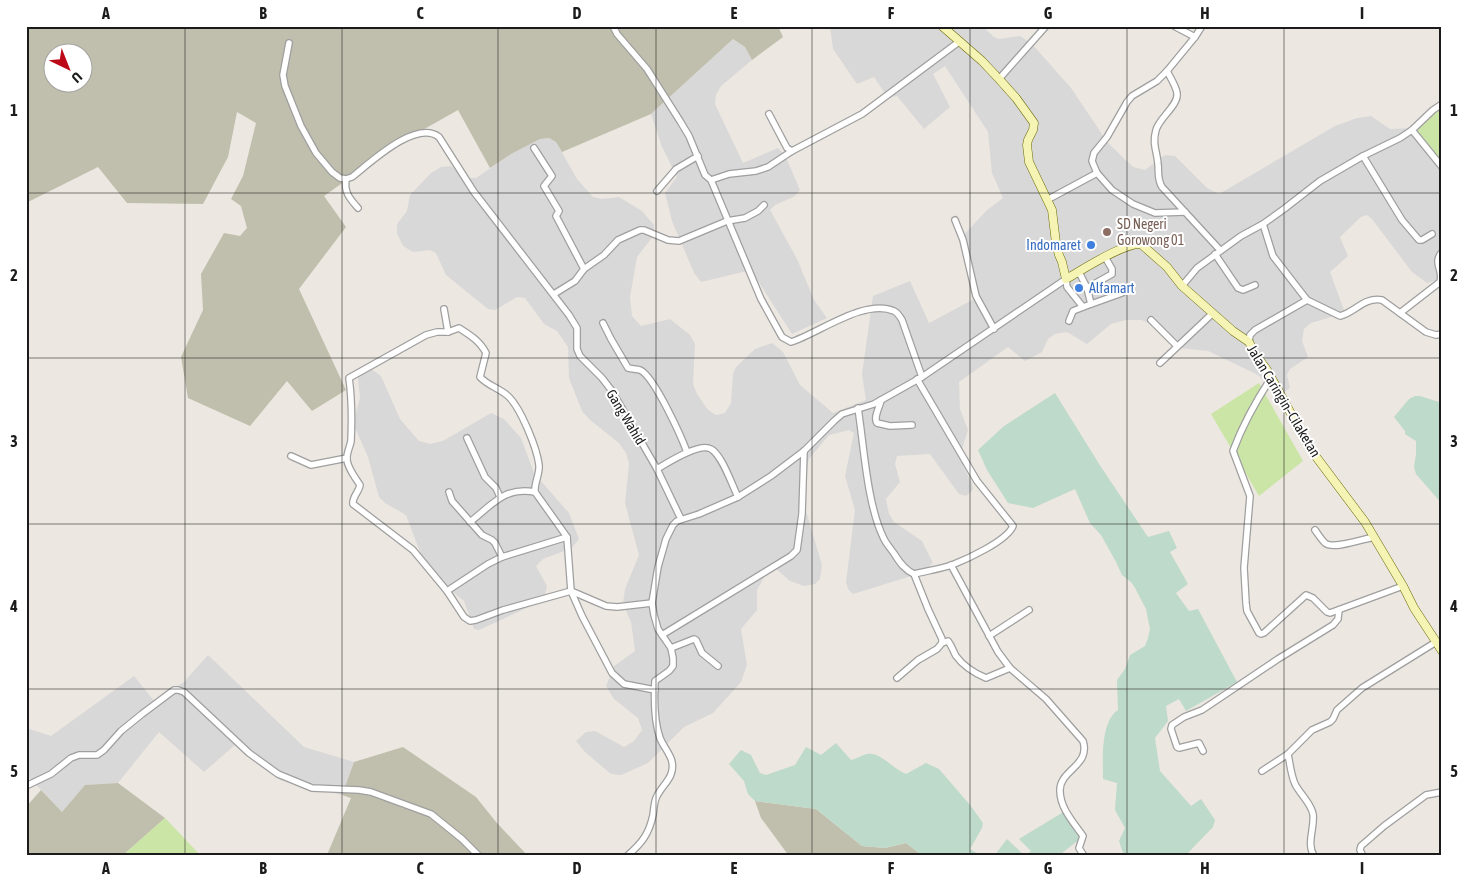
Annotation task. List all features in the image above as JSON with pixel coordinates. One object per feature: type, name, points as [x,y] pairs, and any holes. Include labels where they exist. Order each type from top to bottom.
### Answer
[{"type":"street","points":[[613,26],[617,34],[640,60],[680,121],[698,156],[704,175],[712,180],[761,299],[782,337],[791,342],[795,341],[855,314],[870,310],[896,312],[902,320],[920,378],[935,412],[976,480],[1013,526],[1006,536],[998,542],[951,565],[914,574]]},
{"type":"street","points":[[942,26],[999,79],[1034,123],[1034,130],[1027,145],[1029,162],[1052,210],[1056,243],[1067,287],[1083,307]]},
{"type":"street","points":[[999,79],[1046,26]]},
{"type":"street","points":[[1174,26],[1195,37]]},
{"type":"street","points":[[1185,212],[1154,213],[1134,204],[1112,190],[1097,173],[1092,161],[1094,153],[1107,137],[1127,102],[1132,96],[1157,81],[1167,71],[1202,26]]},
{"type":"street","points":[[712,180],[729,174],[756,171],[768,167],[792,151],[862,114],[960,41]]},
{"type":"street","points":[[289,43],[284,74],[285,86],[301,126],[316,153],[332,172],[340,178],[346,179],[345,187],[348,197],[358,208]]},
{"type":"street","points":[[1167,71],[1177,92],[1176,99],[1158,123],[1153,142],[1158,164],[1159,182],[1218,252],[1238,288],[1243,290],[1255,285]]},
{"type":"street","points":[[1182,286],[1198,268],[1218,252],[1263,224],[1320,181],[1363,156],[1400,138],[1442,104]]},
{"type":"street","points":[[769,114],[787,148],[792,151]]},
{"type":"street","points":[[1412,130],[1442,167]]},
{"type":"street","name":"Gang Wahid","points":[[346,179],[352,177],[392,145],[416,134],[426,131],[434,133],[439,137],[474,192],[554,294],[577,328],[577,348],[580,356],[612,391],[657,469],[681,519]]},
{"type":"street","points":[[534,148],[552,176],[544,186],[559,211],[556,216],[584,269]]},
{"type":"street","points":[[657,191],[676,169],[698,156]]},
{"type":"street","points":[[1363,156],[1402,220],[1419,240],[1432,234]]},
{"type":"street","points":[[1046,200],[1097,173]]},
{"type":"street","points":[[554,294],[575,281],[584,269],[604,255],[618,240],[640,230],[668,240],[679,241],[727,220],[745,218],[758,211],[764,205]]},
{"type":"street","points":[[955,220],[963,240],[976,296],[994,329]]},
{"type":"street","points":[[1263,224],[1273,256],[1307,300],[1340,316],[1366,302],[1374,299],[1382,300],[1426,332],[1436,335],[1442,334]]},
{"type":"street","name":"Jalan Caringin–Cilaketan","points":[[1066,279],[1105,257],[1129,246],[1141,244],[1167,267],[1182,286],[1248,342],[1271,378],[1311,450],[1365,522],[1404,586],[1414,608],[1442,651]]},
{"type":"street","points":[[1400,313],[1440,282],[1442,276],[1437,258],[1442,252]]},
{"type":"street","points":[[1086,288],[1112,274],[1112,269],[1105,257]]},
{"type":"street","points":[[1079,272],[1091,304]]},
{"type":"street","points":[[627,856],[647,834],[656,796],[670,778],[672,772],[672,759],[664,748],[659,736],[654,690],[655,681],[673,666],[673,658],[671,648],[658,629],[652,603],[658,567],[666,539],[673,525],[681,519],[699,514],[738,497],[771,476],[804,450],[842,414],[881,400],[920,378],[1066,279]]},
{"type":"street","points":[[1069,321],[1074,311],[1122,294]]},
{"type":"street","points":[[1248,342],[1250,335],[1255,330],[1307,300]]},
{"type":"street","points":[[444,309],[448,332]]},
{"type":"street","points":[[1160,363],[1213,313]]},
{"type":"street","points":[[1151,320],[1177,346]]},
{"type":"street","points":[[603,323],[628,368],[640,370],[650,379],[676,425],[687,452]]},
{"type":"street","points":[[535,492],[539,463],[529,432],[519,410],[507,394],[486,383],[480,377],[486,353],[475,338],[459,328],[448,332],[426,335],[349,378],[352,419],[347,458],[348,466],[360,485],[352,500],[353,504],[412,550],[448,591],[464,617],[470,621],[476,620],[571,590],[606,606],[617,607],[652,603]]},
{"type":"street","points":[[1271,378],[1253,406],[1233,451],[1250,496],[1244,568],[1247,611],[1259,633],[1261,634],[1306,595],[1313,598],[1326,612],[1330,613],[1404,586]]},
{"type":"street","points":[[881,400],[876,418],[877,423],[890,426],[912,425]]},
{"type":"street","points":[[858,408],[869,488],[879,526],[885,540],[902,565],[914,574],[942,643]]},
{"type":"street","points":[[467,438],[484,477],[496,488],[500,497]]},
{"type":"street","points":[[657,469],[687,452],[706,447],[712,449],[721,460],[738,497]]},
{"type":"street","points":[[662,635],[791,556],[797,550],[802,514],[804,450]]},
{"type":"street","points":[[291,456],[311,465],[347,458]]},
{"type":"street","points":[[470,522],[500,497],[515,491],[535,492],[567,536],[571,590],[582,616],[614,677],[624,684],[654,690]]},
{"type":"street","points":[[449,492],[452,501],[470,522],[482,535],[496,543],[502,556]]},
{"type":"street","points":[[1315,530],[1326,544],[1332,545],[1374,536]]},
{"type":"street","points":[[448,591],[502,556],[567,536]]},
{"type":"street","points":[[951,565],[998,652],[1010,668],[1046,699],[1084,741],[1086,748],[1084,756],[1062,782],[1060,791],[1065,810],[1083,836],[1079,848],[1084,856]]},
{"type":"street","points":[[989,636],[1030,610]]},
{"type":"street","points":[[1203,752],[1199,743],[1180,748],[1177,747],[1171,729],[1172,725],[1202,710],[1333,625],[1338,619],[1338,610]]},
{"type":"street","points":[[671,648],[694,639],[702,653],[718,666]]},
{"type":"street","points":[[897,678],[918,660],[937,649],[942,643],[948,641],[965,666],[986,678],[1010,668]]},
{"type":"street","points":[[1262,771],[1288,754],[1312,730],[1330,722],[1337,710],[1362,688],[1436,642]]},
{"type":"street","points":[[26,786],[51,774],[71,758],[79,755],[97,755],[121,731],[142,714],[174,690],[178,690],[184,692],[249,753],[278,774],[312,788],[371,792],[431,814],[480,856]]},
{"type":"street","points":[[1288,754],[1296,786],[1312,808],[1310,848],[1314,856]]},
{"type":"street","points":[[1363,856],[1360,850],[1361,846],[1384,826],[1426,795],[1442,792]]},
{"type":"shaded area","points":[[26,26],[778,26],[783,37],[752,60],[745,47],[733,39],[651,114],[562,152],[556,142],[549,138],[540,139],[511,154],[490,168],[458,110],[396,145],[324,196],[346,227],[299,289],[346,390],[312,411],[287,381],[250,426],[188,398],[181,357],[203,310],[201,274],[224,233],[240,236],[247,228],[241,206],[231,199],[243,176],[256,123],[237,112],[228,157],[203,204],[127,203],[98,167],[26,203]]},
{"type":"shaded area","points":[[830,26],[982,26],[999,39],[1020,36],[1032,44],[1071,88],[1108,143],[1133,167],[1145,170],[1165,155],[1175,156],[1207,188],[1219,194],[1335,126],[1357,118],[1371,116],[1390,129],[1415,128],[1436,164],[1442,170],[1442,279],[1427,283],[1412,272],[1372,219],[1367,215],[1361,217],[1340,237],[1348,256],[1330,272],[1344,310],[1338,315],[1311,323],[1304,329],[1302,341],[1308,357],[1290,369],[1287,375],[1290,388],[1279,396],[1258,375],[1208,351],[1179,348],[1154,326],[1142,320],[1126,320],[1111,324],[1087,344],[1067,332],[1055,334],[1048,339],[1042,352],[1025,361],[1008,347],[959,382],[960,409],[968,430],[962,449],[963,466],[972,483],[973,490],[966,496],[959,494],[930,454],[897,456],[895,464],[900,482],[886,499],[889,514],[894,522],[922,541],[933,563],[921,573],[853,594],[848,589],[846,582],[855,510],[845,476],[854,433],[849,430],[829,435],[809,459],[803,484],[804,504],[822,565],[820,579],[815,584],[804,586],[790,581],[775,568],[767,572],[757,590],[757,610],[741,629],[747,665],[741,682],[713,713],[684,727],[648,763],[621,775],[611,774],[585,752],[576,741],[586,732],[595,731],[624,747],[634,741],[642,730],[638,718],[614,699],[606,686],[614,666],[635,651],[631,622],[623,604],[625,589],[639,555],[625,503],[629,464],[626,453],[619,443],[590,420],[582,411],[569,378],[568,347],[557,331],[544,324],[525,298],[517,297],[495,310],[488,309],[446,275],[436,253],[430,250],[413,252],[403,246],[397,233],[397,224],[407,211],[410,195],[431,173],[441,167],[451,166],[469,178],[476,178],[511,154],[540,139],[549,138],[556,142],[577,179],[593,197],[602,199],[619,197],[642,211],[654,225],[654,235],[637,257],[630,297],[632,316],[641,326],[670,319],[690,335],[695,344],[693,384],[697,394],[708,410],[716,415],[725,413],[731,403],[733,374],[736,367],[755,349],[772,343],[783,352],[800,385],[833,413],[866,400],[862,374],[873,296],[910,281],[929,323],[976,298],[960,239],[987,210],[1003,198],[992,173],[988,132],[945,66],[933,74],[950,107],[924,129],[897,96],[888,98],[874,77],[857,84],[833,49]]},
{"type":"shaded area","points":[[733,39],[745,47],[752,60],[721,86],[716,95],[715,104],[743,163],[778,148],[785,155],[800,190],[795,196],[775,205],[770,210],[797,259],[814,300],[827,318],[792,334],[751,270],[701,282],[694,273],[672,221],[665,193],[677,177],[662,147],[651,114]]},
{"type":"shaded area","points":[[370,368],[381,376],[400,419],[419,441],[430,444],[443,441],[491,413],[504,419],[521,438],[534,473],[569,513],[579,539],[572,548],[543,559],[536,566],[547,586],[544,600],[479,630],[474,629],[464,601],[439,581],[423,560],[406,515],[385,503],[379,497],[368,457],[353,423],[360,398],[358,379],[360,370]]},
{"type":"shaded area","points":[[208,655],[304,747],[354,762],[342,795],[280,780],[236,744],[204,772],[159,732],[118,783],[85,785],[62,812],[26,774],[26,728],[51,736],[134,676],[155,702],[184,682]]},
{"type":"shaded area","points":[[403,747],[476,797],[496,822],[528,856],[327,855],[351,798],[342,795],[354,762]]},
{"type":"shaded area","points":[[118,783],[165,818],[122,856],[26,856],[26,807],[41,790],[62,812],[85,785]]},
{"type":"shaded area","points":[[755,801],[816,809],[862,846],[885,848],[906,843],[923,856],[789,856],[761,818]]},
{"type":"green space","points":[[1442,106],[1442,162],[1415,128]]},
{"type":"green space","points":[[1259,383],[1303,461],[1259,496],[1211,414]]},
{"type":"green space","points":[[1055,393],[1101,467],[1148,537],[1169,531],[1177,548],[1170,552],[1188,584],[1176,593],[1189,611],[1198,609],[1237,682],[1186,711],[1179,699],[1166,706],[1168,721],[1155,738],[1160,771],[1191,806],[1201,799],[1215,820],[1213,827],[1185,856],[1124,856],[1119,841],[1125,828],[1115,810],[1117,783],[1103,779],[1105,732],[1112,716],[1118,710],[1117,680],[1125,669],[1130,655],[1145,646],[1150,629],[1146,609],[1131,582],[1122,575],[1101,535],[1090,523],[1075,489],[1033,508],[1008,503],[987,470],[978,450],[1004,426]]},
{"type":"green space","points":[[1415,396],[1442,403],[1442,505],[1416,474],[1414,467],[1416,441],[1405,434],[1405,431],[1394,417],[1409,399]]},
{"type":"green space","points":[[836,743],[851,760],[872,754],[882,758],[906,774],[926,763],[939,769],[983,823],[970,849],[982,856],[923,856],[906,843],[885,848],[862,846],[816,809],[755,801],[748,794],[744,781],[729,764],[741,750],[751,755],[760,773],[766,775],[795,765],[806,747],[821,755]]},
{"type":"green space","points":[[1065,811],[1080,839],[1062,853],[1063,856],[1025,856],[1031,851],[1019,839]]},
{"type":"green space","points":[[165,818],[201,856],[122,856]]},
{"type":"green space","points":[[1007,839],[1025,856],[994,856]]},
{"type":"place","name":"SD Negeri Gorowong 01","points":[[1107,232]]},
{"type":"place","name":"Indomaret","points":[[1091,245]]},
{"type":"place","name":"Alfamart","points":[[1079,288]]}]
